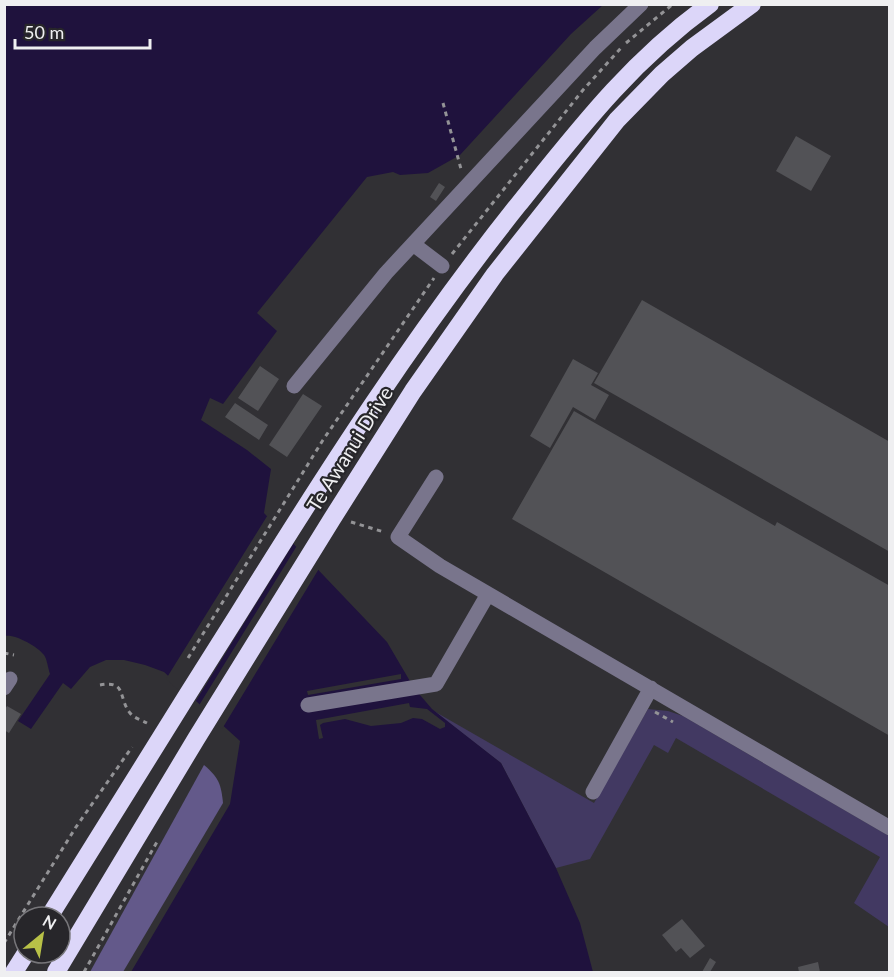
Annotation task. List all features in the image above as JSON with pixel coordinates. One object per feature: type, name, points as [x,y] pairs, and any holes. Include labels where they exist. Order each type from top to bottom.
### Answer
[{"type":"highway","name":"Te Awanui Drive","points":[[56,905],[308,502],[392,375],[475,258],[600,103],[676,28],[710,4]]},
{"type":"highway","name":"Te Awanui Drive","points":[[56,972],[196,739],[340,520],[413,391],[495,274],[616,120],[692,48],[752,4]]},
{"type":"street","points":[[294,386],[386,273],[595,48],[641,4]]},
{"type":"street","points":[[413,244],[442,267]]},
{"type":"street","points":[[436,477],[398,537],[440,566],[890,828]]},
{"type":"street","points":[[309,705],[436,684],[488,594]]},
{"type":"street","points":[[593,792],[651,688]]},
{"type":"path","points":[[443,103],[459,161]]},
{"type":"path","points":[[186,660],[291,490]]},
{"type":"path","points":[[340,520],[398,537]]},
{"type":"path","points":[[4,653],[14,655]]},
{"type":"path","points":[[100,684],[111,683],[118,687],[132,715],[147,723]]},
{"type":"path","points":[[143,730],[151,716]]},
{"type":"path","points":[[4,943],[76,827],[133,746]]},
{"type":"path","points":[[84,972],[163,831]]},
{"type":"shaded area","points":[[4,5],[603,5],[571,34],[460,155],[428,173],[400,175],[393,172],[367,177],[257,313],[277,331],[223,404],[210,398],[201,420],[247,450],[271,469],[264,513],[387,642],[414,688],[432,709],[501,763],[556,868],[580,923],[593,972],[131,972],[230,804],[240,741],[164,672],[124,660],[106,660],[90,667],[71,689],[63,683],[31,729],[18,721],[50,674],[46,659],[41,652],[20,639],[5,636]]},
{"type":"shaded area","points":[[648,709],[668,711],[683,716],[889,836],[889,927],[854,903],[880,857],[676,738],[668,753],[654,745],[590,859],[556,868],[501,763],[432,710],[594,803]]},
{"type":"shaded area","points":[[204,765],[218,782],[223,803],[123,972],[90,972]]},
{"type":"pier","points":[[269,513],[295,541],[194,704],[166,679]]},
{"type":"pier","points":[[298,544],[320,567],[222,729],[198,707]]},
{"type":"pier","points":[[401,674],[401,679],[308,695],[307,691]]},
{"type":"pier","points":[[409,703],[410,707],[427,709],[445,723],[445,727],[440,729],[422,719],[413,718],[401,723],[371,726],[345,719],[320,725],[323,738],[319,739],[316,720]]},
{"type":"building","points":[[796,136],[831,156],[811,191],[776,171]]},
{"type":"building","points":[[439,183],[445,187],[436,201],[430,197]]},
{"type":"building","points":[[642,300],[890,442],[890,552],[594,383]]},
{"type":"building","points":[[573,359],[598,373],[591,385],[609,395],[595,420],[573,407],[550,448],[530,436]]},
{"type":"building","points":[[260,366],[279,379],[258,411],[238,398]]},
{"type":"building","points":[[303,394],[322,406],[287,457],[269,445]]},
{"type":"building","points":[[235,403],[268,425],[259,440],[225,417]]},
{"type":"building","points":[[574,411],[775,526],[777,522],[890,586],[890,736],[512,519]]},
{"type":"building","points":[[7,706],[21,714],[9,733],[4,730],[4,711]]},
{"type":"building","points":[[682,919],[705,946],[690,958],[681,948],[676,952],[662,935]]},
{"type":"building","points":[[710,958],[716,962],[710,972],[702,972]]},
{"type":"building","points":[[818,962],[820,972],[799,972],[798,967]]}]
